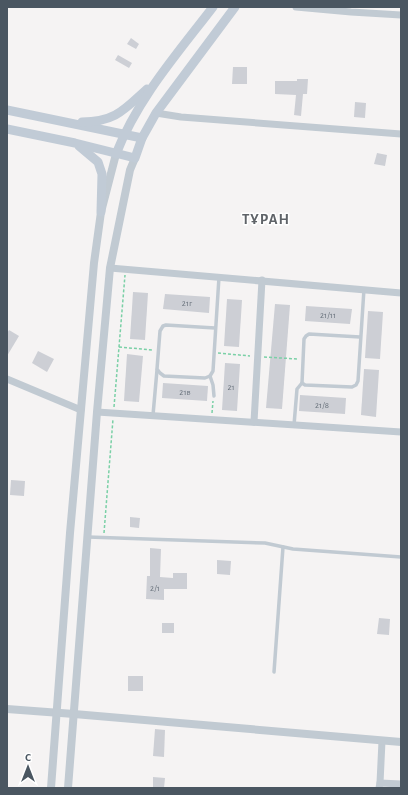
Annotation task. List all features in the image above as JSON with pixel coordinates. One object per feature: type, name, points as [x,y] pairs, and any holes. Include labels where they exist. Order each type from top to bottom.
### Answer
[{"type":"main road","points":[[116,154],[131,120],[156,80],[213,7]]},
{"type":"main road","points":[[7,129],[75,143],[135,158],[142,138],[156,112],[235,7]]},
{"type":"main road","points":[[63,121],[96,122],[108,120],[122,112],[156,80]]},
{"type":"main road","points":[[7,110],[142,138]]},
{"type":"main road","points":[[75,143],[89,153],[98,162],[102,174],[101,212]]},
{"type":"street","points":[[296,7],[401,16]]},
{"type":"street","points":[[156,112],[182,117],[401,134]]},
{"type":"street","points":[[50,788],[70,533],[94,263],[101,212],[116,154]]},
{"type":"street","points":[[68,788],[97,412],[110,268],[130,170],[135,158]]},
{"type":"street","points":[[110,268],[219,276],[401,293]]},
{"type":"street","points":[[254,422],[262,280]]},
{"type":"street","points":[[7,379],[81,410]]},
{"type":"street","points":[[97,412],[401,432]]},
{"type":"street","points":[[40,712],[50,707],[58,696]]},
{"type":"street","points":[[7,710],[74,714],[401,742]]},
{"type":"street","points":[[40,712],[47,715],[52,720],[55,728]]},
{"type":"street","points":[[382,741],[380,785],[401,784]]},
{"type":"lane","points":[[214,396],[210,376],[212,371],[216,328],[219,276]]},
{"type":"lane","points":[[302,383],[352,387],[356,385],[358,381],[364,290]]},
{"type":"lane","points":[[153,415],[160,331],[163,326],[216,328]]},
{"type":"lane","points":[[294,425],[297,389],[302,383],[304,339],[306,336],[309,334],[360,337]]},
{"type":"lane","points":[[158,368],[160,373],[164,376],[206,378],[210,376]]},
{"type":"lane","points":[[88,537],[264,543],[293,549],[401,557]]},
{"type":"lane","points":[[274,672],[283,547]]},
{"type":"path","points":[[104,538],[126,269]]},
{"type":"path","points":[[119,348],[159,350]]},
{"type":"path","points":[[212,419],[214,396]]},
{"type":"building","points":[[131,38],[139,44],[136,49],[127,44]]},
{"type":"building","points":[[118,55],[132,63],[129,68],[115,60]]},
{"type":"building","points":[[233,67],[247,67],[247,84],[232,84]]},
{"type":"building","points":[[297,79],[308,79],[307,94],[303,94],[301,116],[294,115],[296,95],[275,94],[275,81],[297,81]]},
{"type":"building","points":[[355,102],[366,103],[365,118],[354,117]]},
{"type":"building","points":[[377,153],[387,155],[385,166],[374,164]]},
{"type":"building","points":[[133,292],[148,293],[145,340],[130,339]]},
{"type":"building","points":[[165,294],[210,297],[209,313],[163,309]]},
{"type":"building","points":[[227,299],[242,300],[239,347],[224,346]]},
{"type":"building","points":[[275,304],[290,305],[282,409],[266,408]]},
{"type":"building","points":[[306,306],[352,309],[350,324],[305,321]]},
{"type":"building","points":[[368,311],[383,312],[380,359],[365,358]]},
{"type":"building","points":[[9,330],[19,336],[7,356],[7,333]]},
{"type":"building","points":[[38,351],[54,359],[47,372],[32,363]]},
{"type":"building","points":[[127,354],[143,356],[139,402],[124,401]]},
{"type":"building","points":[[225,363],[240,364],[237,411],[222,410]]},
{"type":"building","points":[[364,369],[379,370],[376,417],[361,415]]},
{"type":"building","points":[[163,383],[208,386],[207,401],[162,398]]},
{"type":"building","points":[[300,395],[346,398],[345,414],[299,411]]},
{"type":"building","points":[[11,480],[25,481],[24,496],[10,495]]},
{"type":"building","points":[[130,517],[140,518],[139,528],[130,527]]},
{"type":"building","points":[[150,548],[161,549],[160,577],[173,578],[173,573],[187,573],[187,589],[164,589],[164,600],[146,599],[147,576],[150,576]]},
{"type":"building","points":[[217,560],[231,561],[230,575],[217,574]]},
{"type":"building","points":[[379,618],[390,619],[389,635],[377,634]]},
{"type":"building","points":[[162,623],[174,623],[174,633],[162,633]]},
{"type":"building","points":[[128,676],[143,676],[143,691],[128,691]]},
{"type":"building","points":[[155,729],[165,730],[164,757],[153,756]]},
{"type":"building","points":[[153,777],[165,778],[164,788],[153,788]]},
{"type":"district","name":"ТҰРАН","points":[[266,219]]}]
